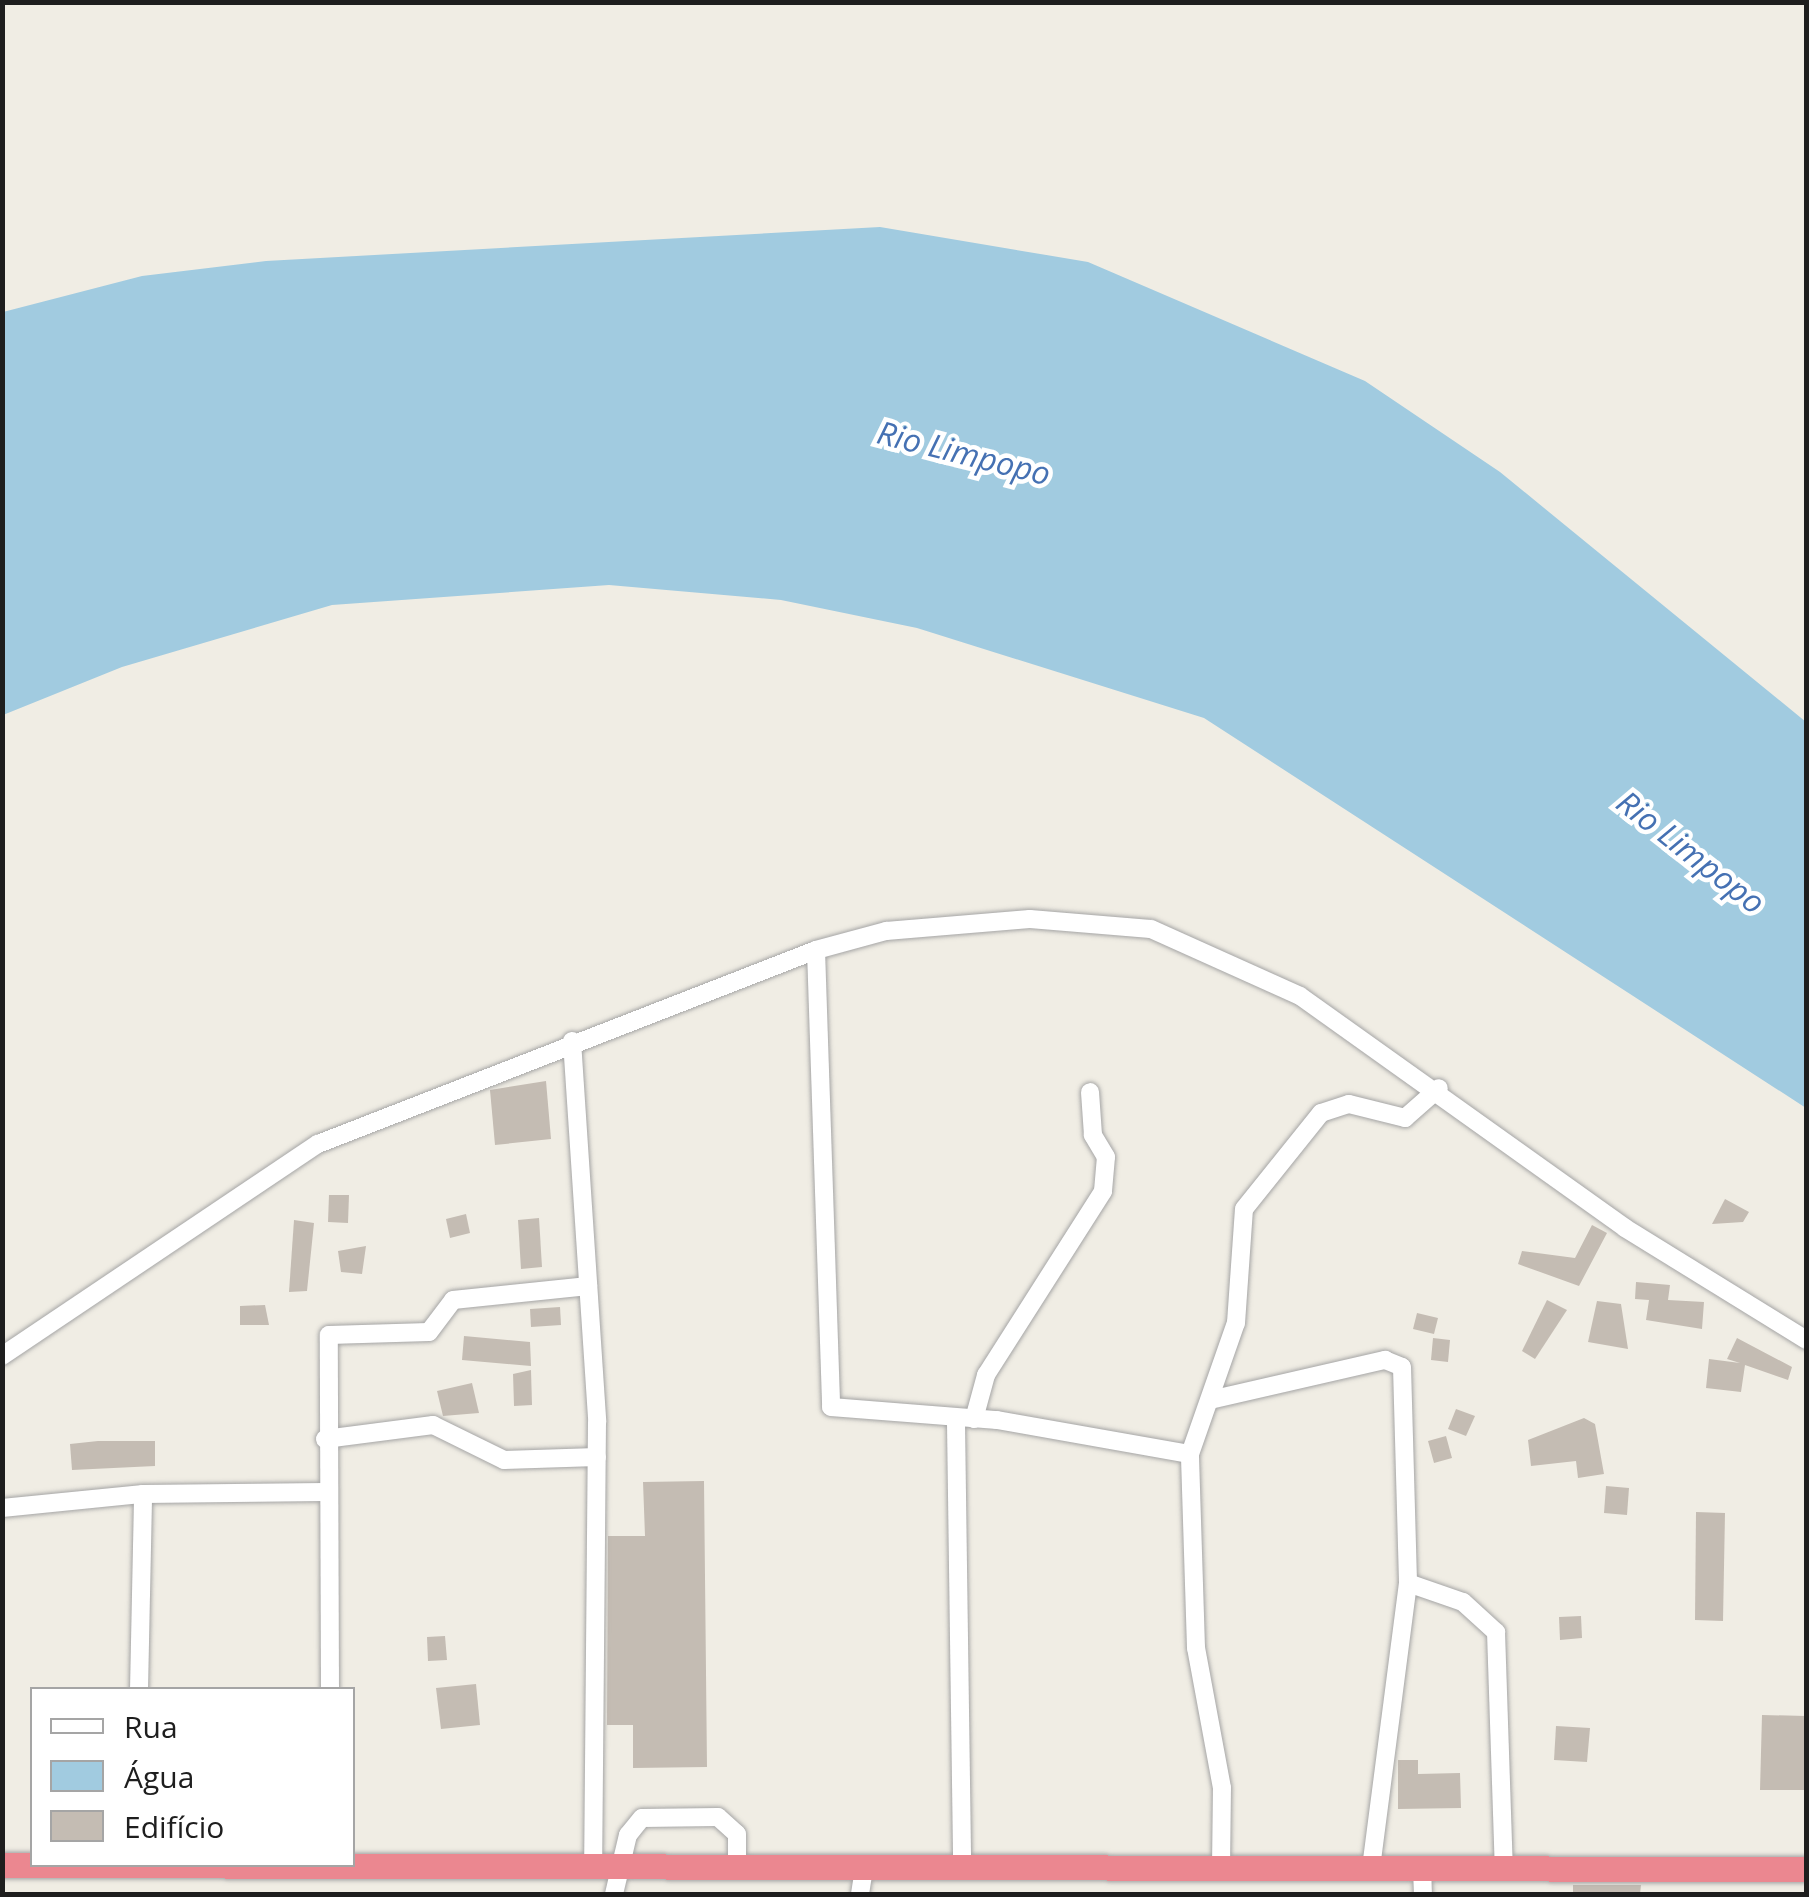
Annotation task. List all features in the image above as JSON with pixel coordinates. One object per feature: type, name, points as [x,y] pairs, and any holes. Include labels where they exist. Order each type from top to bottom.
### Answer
[{"type":"highway","points":[[2,1864],[30,1864]]},
{"type":"highway","points":[[355,1865],[1806,1870]]},
{"type":"street","points":[[2,1356],[296,1156],[572,1041],[816,950],[886,932],[1030,919],[1151,928],[1300,996],[1440,1088],[1625,1228],[1806,1340]]},
{"type":"street","points":[[816,950],[826,1398],[841,1411],[965,1421],[1190,1454]]},
{"type":"street","points":[[572,1041],[597,1457],[593,1868]]},
{"type":"street","points":[[1221,1868],[1222,1788],[1196,1648],[1190,1454],[1236,1323],[1240,1226],[1254,1193],[1332,1106],[1405,1118],[1440,1088]]},
{"type":"street","points":[[962,1868],[965,1421],[986,1374],[1104,1190],[1106,1157],[1093,1136],[1090,1092]]},
{"type":"street","points":[[330,1687],[324,1439],[330,1335],[438,1330],[453,1300],[588,1286]]},
{"type":"street","points":[[1210,1400],[1395,1360],[1412,1501],[1408,1583],[1371,1868]]},
{"type":"street","points":[[324,1439],[432,1425],[504,1460],[597,1457]]},
{"type":"street","points":[[2,1508],[143,1494],[325,1492]]},
{"type":"street","points":[[139,1687],[143,1494]]},
{"type":"street","points":[[1408,1583],[1463,1602],[1496,1632],[1504,1868]]},
{"type":"street","points":[[614,1894],[626,1868],[628,1835],[642,1818],[718,1817],[737,1834],[737,1868]]},
{"type":"street","points":[[860,1894],[864,1868]]},
{"type":"street","points":[[1422,1868],[1423,1894]]},
{"type":"water","name":"Rio Limpopo","points":[[880,227],[1088,262],[1365,381],[1500,472],[1806,722],[1806,1108],[1204,718],[917,628],[781,600],[609,585],[332,605],[122,667],[3,715],[3,312],[142,276],[266,261]]},
{"type":"building","points":[[546,1081],[551,1139],[495,1145],[490,1090]]},
{"type":"building","points":[[329,1195],[349,1195],[348,1223],[328,1222]]},
{"type":"building","points":[[1725,1199],[1749,1212],[1743,1222],[1712,1224]]},
{"type":"building","points":[[466,1214],[470,1233],[450,1238],[446,1219]]},
{"type":"building","points":[[539,1218],[542,1267],[521,1269],[518,1220]]},
{"type":"building","points":[[294,1220],[314,1223],[307,1291],[289,1292]]},
{"type":"building","points":[[1592,1225],[1607,1233],[1579,1286],[1518,1264],[1522,1251],[1575,1258]]},
{"type":"building","points":[[366,1246],[362,1274],[341,1272],[338,1251]]},
{"type":"building","points":[[1636,1282],[1670,1285],[1668,1300],[1704,1302],[1702,1329],[1646,1320],[1649,1300],[1635,1299]]},
{"type":"building","points":[[1547,1300],[1567,1310],[1535,1359],[1522,1351]]},
{"type":"building","points":[[1597,1301],[1621,1304],[1628,1349],[1588,1342]]},
{"type":"building","points":[[265,1305],[269,1325],[240,1325],[240,1306]]},
{"type":"building","points":[[560,1307],[561,1325],[531,1327],[530,1309]]},
{"type":"building","points":[[1417,1313],[1438,1318],[1434,1334],[1413,1329]]},
{"type":"building","points":[[464,1336],[530,1342],[531,1366],[462,1360]]},
{"type":"building","points":[[1433,1338],[1450,1340],[1448,1362],[1431,1360]]},
{"type":"building","points":[[1737,1338],[1792,1367],[1788,1380],[1745,1365],[1741,1392],[1706,1388],[1709,1359],[1740,1363],[1727,1359]]},
{"type":"building","points":[[531,1370],[532,1405],[514,1406],[513,1374]]},
{"type":"building","points":[[472,1383],[479,1413],[443,1416],[437,1391]]},
{"type":"building","points":[[1456,1409],[1475,1416],[1466,1436],[1448,1429]]},
{"type":"building","points":[[1584,1418],[1595,1424],[1604,1474],[1578,1478],[1576,1461],[1531,1466],[1528,1440]]},
{"type":"building","points":[[1446,1436],[1452,1458],[1434,1463],[1428,1441]]},
{"type":"building","points":[[155,1441],[155,1466],[72,1470],[70,1444]]},
{"type":"building","points":[[704,1481],[707,1767],[633,1768],[633,1725],[607,1725],[608,1536],[645,1536],[643,1482]]},
{"type":"building","points":[[1606,1486],[1629,1488],[1627,1515],[1604,1513]]},
{"type":"building","points":[[1696,1512],[1725,1513],[1723,1621],[1695,1620]]},
{"type":"building","points":[[1581,1616],[1582,1638],[1560,1640],[1559,1617]]},
{"type":"building","points":[[445,1636],[447,1660],[428,1661],[427,1637]]},
{"type":"building","points":[[476,1684],[480,1725],[441,1729],[436,1688]]},
{"type":"building","points":[[1762,1715],[1806,1716],[1806,1790],[1760,1790]]},
{"type":"building","points":[[1556,1726],[1590,1728],[1587,1762],[1554,1760]]},
{"type":"building","points":[[1398,1760],[1418,1760],[1418,1774],[1460,1773],[1461,1808],[1398,1809]]},
{"type":"building","points":[[1573,1885],[1641,1885],[1640,1894],[1573,1894]]}]
